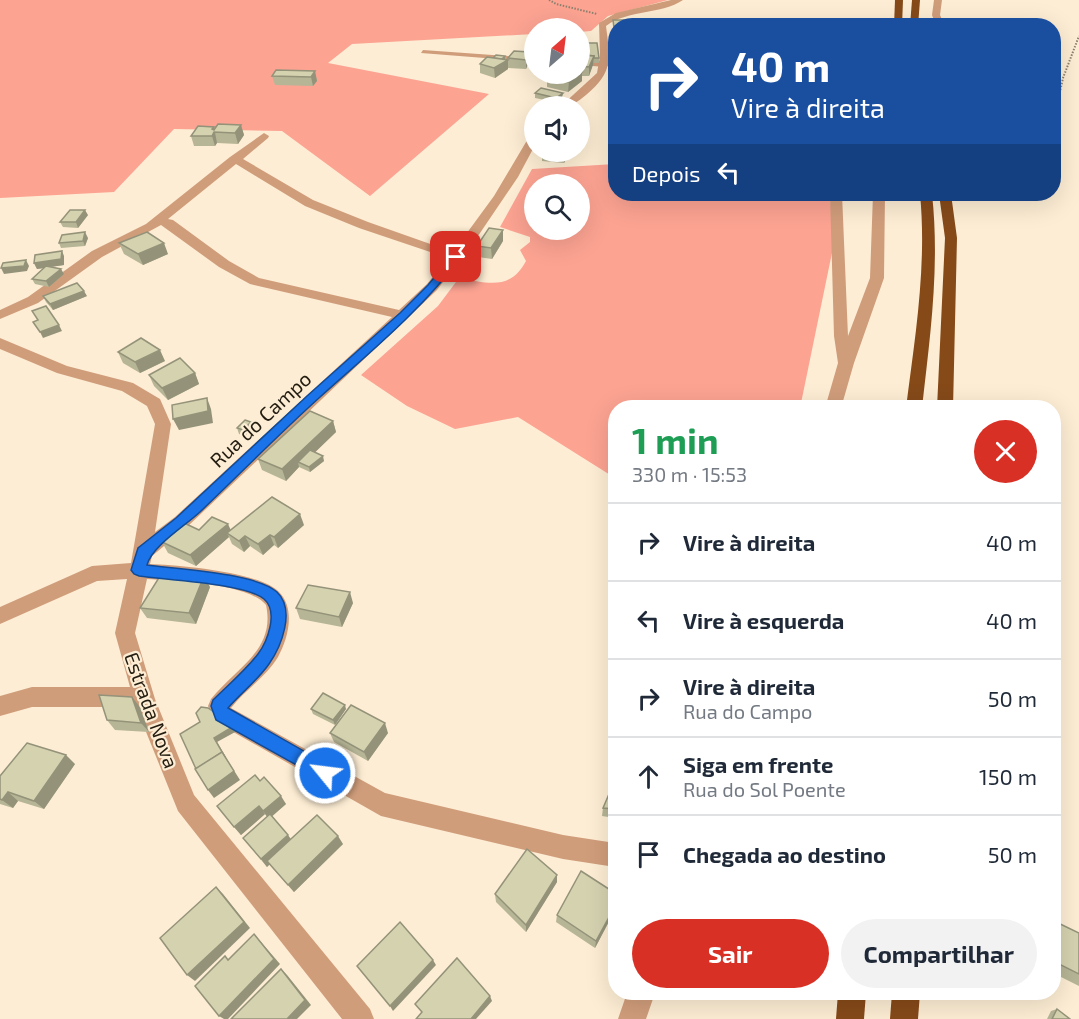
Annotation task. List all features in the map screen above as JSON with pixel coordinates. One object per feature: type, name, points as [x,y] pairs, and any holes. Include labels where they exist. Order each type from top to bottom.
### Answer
[{"type":"highway","points":[[898,18],[899,0]]},
{"type":"highway","points":[[915,18],[916,0]]},
{"type":"highway","points":[[915,400],[928,256],[927,201]]},
{"type":"highway","points":[[945,400],[951,238],[946,201]]},
{"type":"highway","points":[[850,1019],[851,1000]]},
{"type":"highway","points":[[904,1019],[905,1000]]},
{"type":"street","points":[[609,18],[666,6],[680,0]]},
{"type":"street","points":[[937,18],[938,0]]},
{"type":"street","points":[[578,96],[602,76],[606,65],[602,25],[608,19]]},
{"type":"street","points":[[0,315],[33,300],[97,254],[141,232],[264,136]]},
{"type":"street","name":"Rua do Campo","points":[[141,561],[432,287],[456,257],[524,156]]},
{"type":"street","points":[[234,159],[249,166],[298,198],[456,257]]},
{"type":"street","points":[[836,201],[841,336],[846,363]]},
{"type":"street","points":[[835,400],[876,278],[879,201]]},
{"type":"street","points":[[158,220],[169,223],[224,264],[255,281],[404,315]]},
{"type":"street","name":"Estrada Nova","points":[[0,343],[62,370],[126,387],[154,403],[163,424],[141,561],[125,633],[143,697],[186,803],[360,1019]]},
{"type":"street","points":[[0,616],[96,573],[141,561],[263,591],[273,597],[278,613],[275,640],[262,660],[219,706],[222,714],[381,804],[563,847],[608,854]]},
{"type":"street","points":[[0,706],[32,697],[143,697]]},
{"type":"street","points":[[632,1019],[639,1000]]},
{"type":"lane","points":[[423,52],[524,59]]},
{"type":"lane","points":[[590,64],[606,65]]},
{"type":"path","points":[[549,0],[556,4],[609,18]]},
{"type":"path","points":[[1061,87],[1079,36]]},
{"type":"shaded area","points":[[0,0],[668,0],[608,16],[591,31],[590,18],[524,18],[524,35],[352,44],[328,63],[489,94],[370,196],[282,131],[174,129],[114,192],[0,198]]},
{"type":"shaded area","points":[[608,164],[608,201],[831,201],[834,243],[802,400],[608,400],[608,474],[518,417],[455,429],[407,406],[361,375],[438,306],[459,278],[497,283],[513,277],[526,261],[520,250],[530,240],[590,240],[590,174],[529,174],[532,169]]},
{"type":"shaded area","points":[[524,184],[524,235],[500,227]]},
{"type":"building","points":[[590,43],[597,43],[599,58],[594,58],[590,56]]},
{"type":"building","points":[[514,51],[524,52],[524,60],[508,58]]},
{"type":"building","points":[[496,55],[505,56],[502,59],[493,58]]},
{"type":"building","points":[[487,57],[508,60],[494,68],[480,64]]},
{"type":"building","points":[[276,70],[315,71],[311,77],[272,76]]},
{"type":"building","points":[[541,88],[563,93],[559,96],[548,96],[535,93]]},
{"type":"building","points":[[218,124],[241,125],[235,133],[214,132],[212,136],[191,136],[198,126],[214,127],[212,129],[214,130]]},
{"type":"building","points":[[70,210],[85,210],[76,222],[60,222]]},
{"type":"building","points":[[489,228],[503,230],[491,248],[477,246]]},
{"type":"building","points":[[85,232],[83,241],[59,243],[62,235]]},
{"type":"building","points":[[147,232],[164,243],[138,254],[119,243]]},
{"type":"building","points":[[62,251],[61,259],[34,263],[35,255]]},
{"type":"building","points":[[26,260],[24,266],[1,268],[3,263]]},
{"type":"building","points":[[46,266],[61,269],[46,281],[32,279]]},
{"type":"building","points":[[77,283],[84,291],[50,304],[43,296]]},
{"type":"building","points":[[46,306],[59,325],[40,332],[33,322],[38,320],[32,311]]},
{"type":"building","points":[[141,338],[160,350],[135,362],[118,352]]},
{"type":"building","points":[[180,358],[195,373],[162,388],[149,375]]},
{"type":"building","points":[[207,398],[208,411],[173,419],[172,405]]},
{"type":"building","points":[[310,411],[333,421],[282,469],[258,459]]},
{"type":"building","points":[[245,420],[251,422],[243,430],[237,428]]},
{"type":"building","points":[[310,450],[323,456],[309,467],[298,462]]},
{"type":"building","points":[[272,497],[300,514],[274,537],[270,535],[258,544],[245,536],[239,541],[227,533]]},
{"type":"building","points":[[212,517],[228,524],[190,555],[162,542],[182,522],[199,530]]},
{"type":"building","points":[[165,568],[204,576],[189,613],[140,608]]},
{"type":"building","points":[[308,585],[350,592],[339,617],[296,608]]},
{"type":"building","points":[[323,693],[345,705],[333,720],[311,709]]},
{"type":"building","points":[[99,695],[132,697],[141,723],[107,720]]},
{"type":"building","points":[[351,705],[385,723],[364,752],[330,733]]},
{"type":"building","points":[[201,707],[208,708],[234,726],[214,738],[225,757],[222,752],[196,769],[180,734],[200,722],[196,713]]},
{"type":"building","points":[[27,743],[66,755],[34,801],[8,792],[2,800],[0,799],[0,776]]},
{"type":"building","points":[[222,752],[234,771],[208,790],[195,769]]},
{"type":"building","points":[[255,775],[260,781],[264,777],[281,796],[263,811],[259,806],[234,827],[217,806]]},
{"type":"building","points":[[608,796],[608,808],[603,808]]},
{"type":"building","points":[[270,814],[288,835],[261,859],[243,838]]},
{"type":"building","points":[[317,815],[338,836],[288,885],[267,861]]},
{"type":"building","points":[[527,849],[557,875],[526,925],[495,894]]},
{"type":"building","points":[[581,871],[608,888],[608,919],[596,941],[557,915]]},
{"type":"building","points":[[216,887],[244,922],[187,975],[160,938]]},
{"type":"building","points":[[400,922],[433,960],[390,1006],[357,966]]},
{"type":"building","points":[[1061,924],[1079,933],[1079,974],[1061,965]]},
{"type":"building","points":[[254,934],[274,959],[219,1016],[195,986],[225,956],[228,960]]},
{"type":"building","points":[[457,958],[490,996],[471,1019],[416,1019],[422,1012],[415,1004]]},
{"type":"building","points":[[281,969],[305,1000],[287,1019],[231,1019]]},
{"type":"building","points":[[1057,1009],[1070,1019],[1052,1019]]},
{"type":"route","points":[[325,773],[222,714],[219,706],[262,660],[275,640],[278,613],[273,597],[263,591],[231,582],[139,570],[143,552],[181,522],[404,315],[432,287],[456,257]]}]
